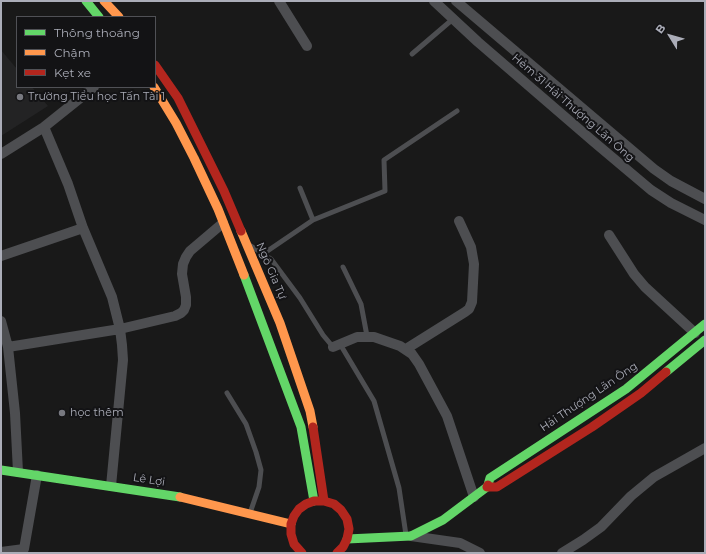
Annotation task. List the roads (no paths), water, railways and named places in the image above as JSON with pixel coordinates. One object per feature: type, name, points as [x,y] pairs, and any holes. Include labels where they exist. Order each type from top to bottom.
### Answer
[{"type":"main road","points":[[86,1],[98,16]]},
{"type":"main road","points":[[104,1],[118,16]]},
{"type":"main road","name":"Ngô Gia Tự","points":[[156,66],[178,98],[224,191],[280,323],[310,411],[324,501]]},
{"type":"main road","points":[[155,88],[176,123],[194,158],[224,223],[301,427],[314,502]]},
{"type":"main road","points":[[224,223],[235,217]]},
{"type":"main road","points":[[234,249],[246,243]]},
{"type":"main road","name":"Hải Thượng Lãn Ông","points":[[347,539],[409,536],[423,531],[443,520],[487,487],[490,478],[620,393],[705,324]]},
{"type":"main road","points":[[695,333],[705,340]]},
{"type":"main road","name":"Hải Thượng Lãn Ông","points":[[487,487],[497,487],[592,427],[641,393],[705,340]]},
{"type":"main road","points":[[284,380],[297,373]]},
{"type":"main road","name":"Lê Lợi","points":[[1,470],[185,498],[291,524]]},
{"type":"main road","points":[[302,553],[294,544],[291,534],[291,524],[294,516],[306,504],[324,501],[334,504],[341,510],[347,519],[349,529],[347,539],[343,547],[337,553]]},
{"type":"street","points":[[279,1],[307,46]]},
{"type":"street","name":"Hẻm 31 Hải Thượng Lãn Ông","points":[[434,1],[594,142],[651,190],[670,203],[705,220]]},
{"type":"street","points":[[460,2],[654,169],[671,181],[705,200]]},
{"type":"street","points":[[1,154],[44,127],[93,88]]},
{"type":"street","points":[[44,127],[68,184],[83,228],[112,297],[120,329],[123,360],[111,486]]},
{"type":"street","points":[[406,349],[465,312],[469,309],[472,302],[474,264],[471,247],[459,221]]},
{"type":"street","points":[[8,347],[120,329],[175,316],[184,310],[186,305],[182,274],[183,264],[186,257],[190,251],[224,223]]},
{"type":"street","points":[[1,256],[83,228]]},
{"type":"street","points":[[609,235],[634,274],[645,287],[695,333]]},
{"type":"street","points":[[1,321],[8,347],[15,413],[18,472]]},
{"type":"street","points":[[336,345],[357,337],[367,336],[374,337],[406,349],[412,354],[447,416],[474,497]]},
{"type":"street","points":[[562,553],[601,527],[631,496],[654,477],[705,448]]},
{"type":"street","points":[[1,552],[24,549],[36,475]]},
{"type":"street","points":[[409,536],[460,543],[480,553]]},
{"type":"lane","points":[[412,54],[453,19]]},
{"type":"lane","points":[[263,254],[313,220],[385,191],[384,160],[457,111]]},
{"type":"lane","points":[[300,188],[313,220]]},
{"type":"lane","points":[[246,243],[271,259],[300,298],[323,334],[336,345],[374,401],[399,488],[409,536]]},
{"type":"lane","points":[[343,267],[361,304],[367,336]]},
{"type":"lane","points":[[227,393],[246,424],[261,470],[259,487],[250,514]]},
{"type":"place","name":"Trường Tiểu học Tấn Tài 1","points":[[20,97]]},
{"type":"place","name":"học thêm","points":[[62,413]]}]
